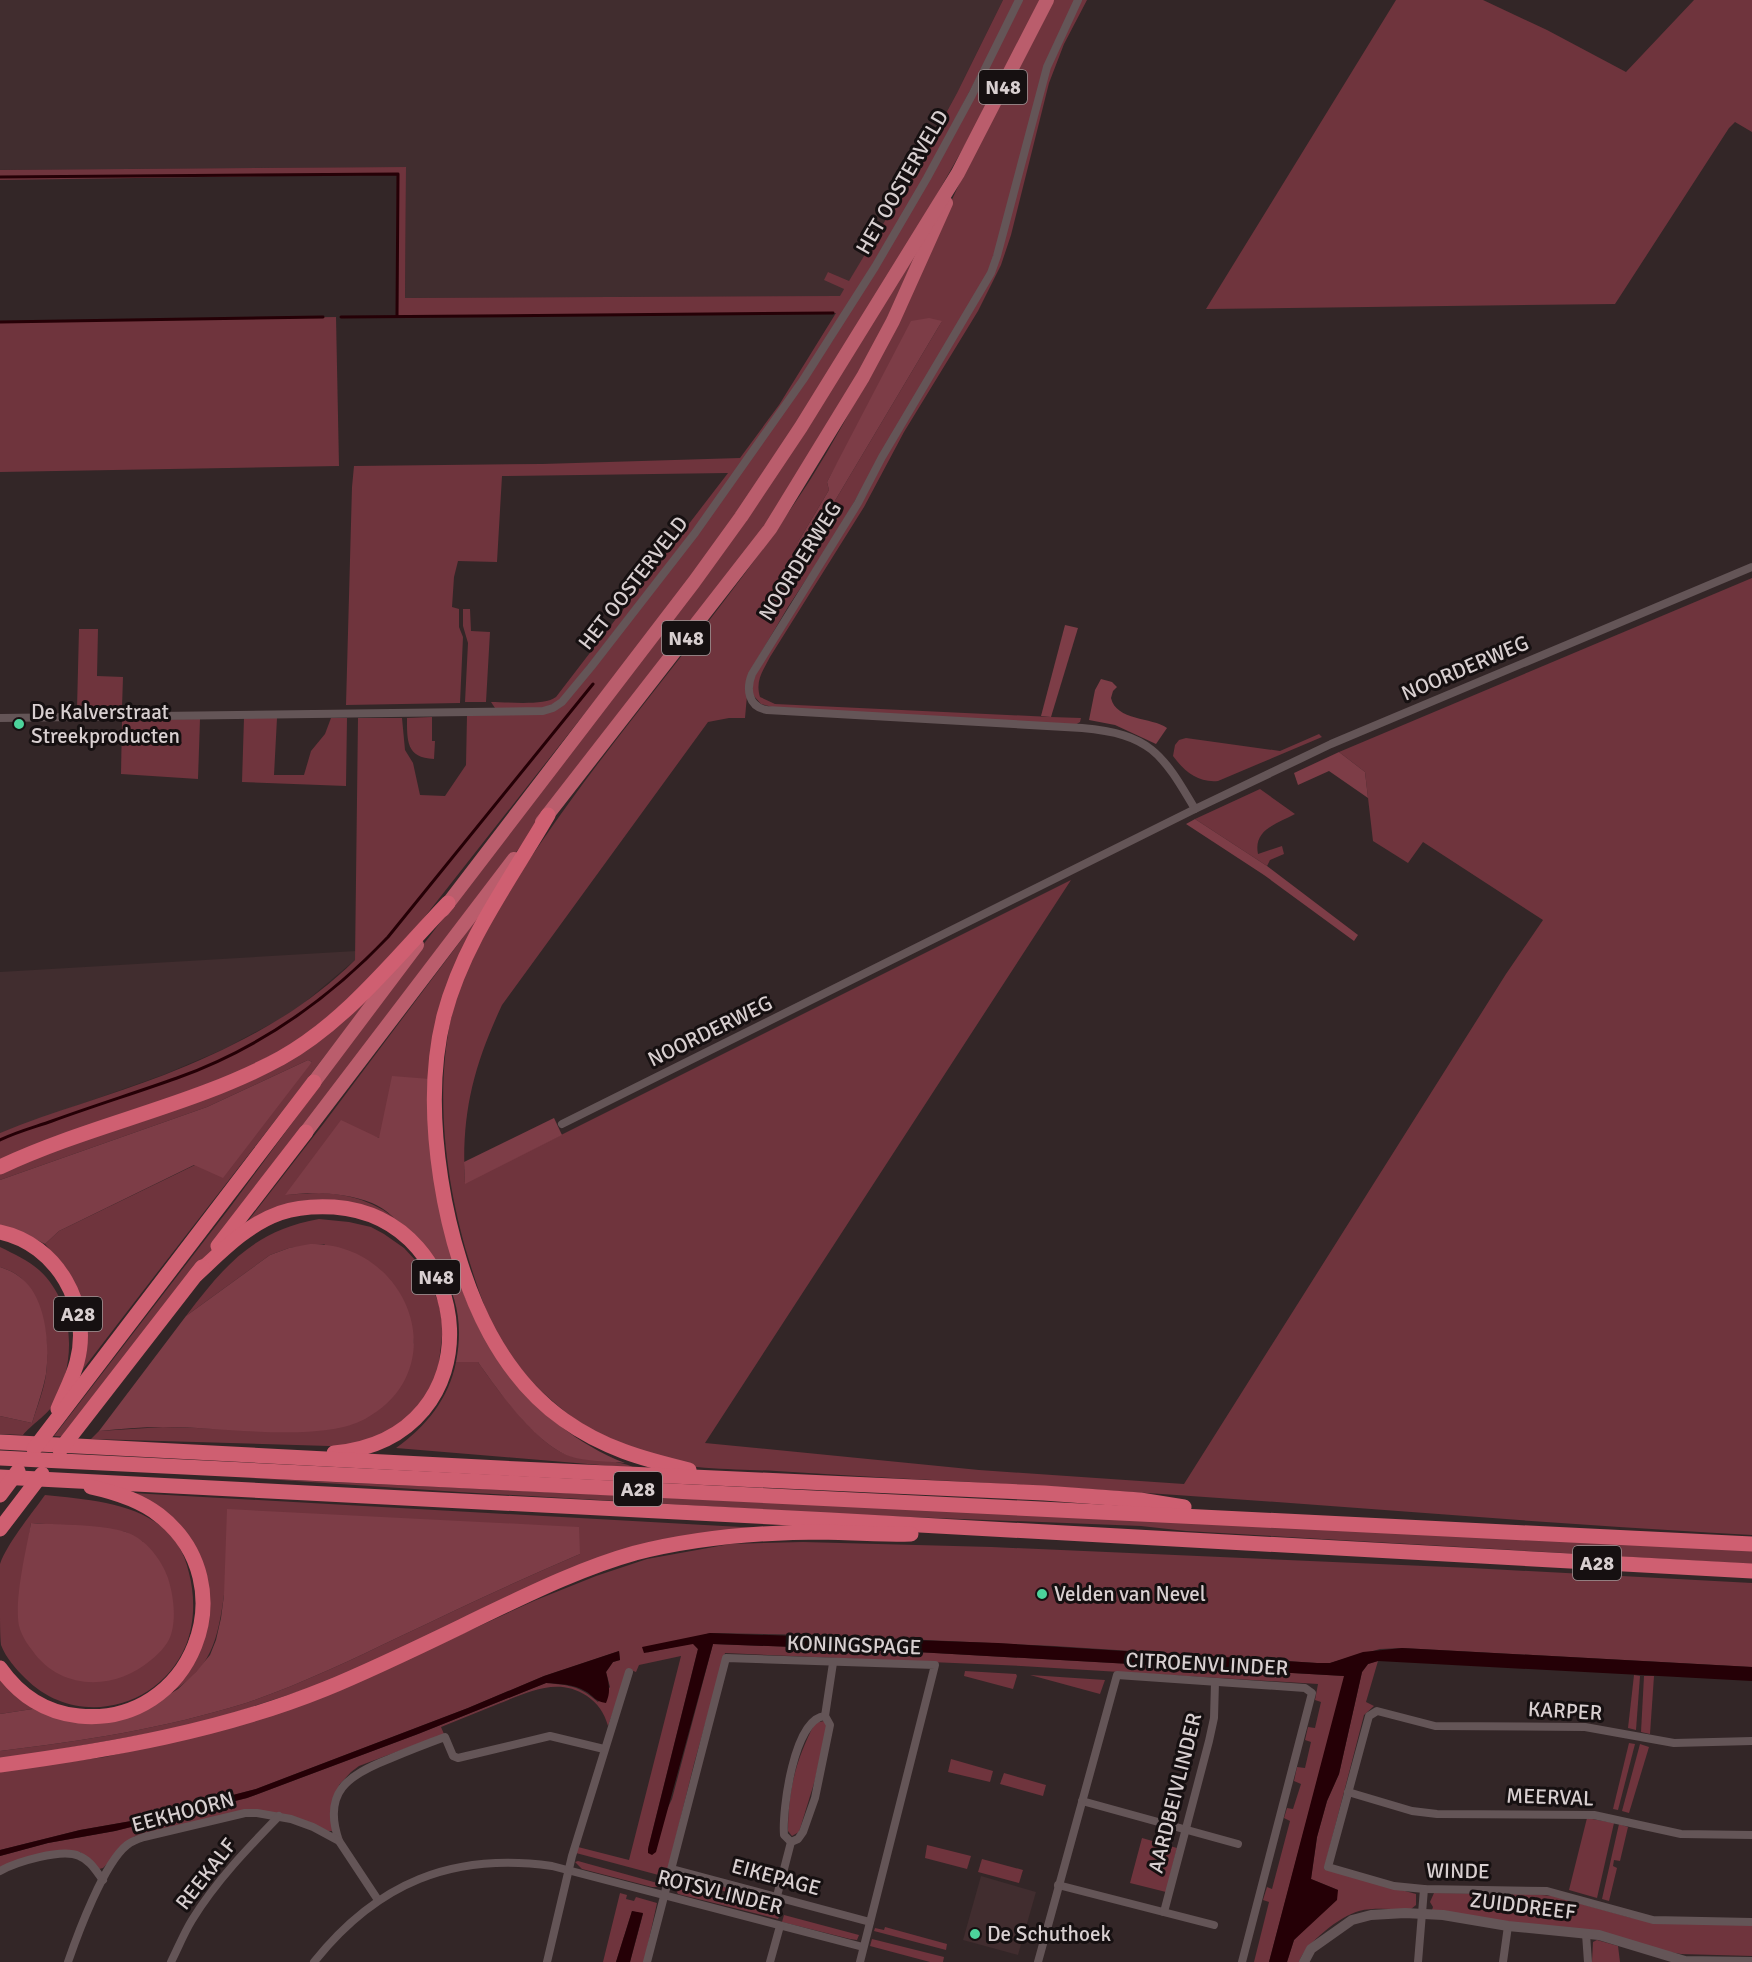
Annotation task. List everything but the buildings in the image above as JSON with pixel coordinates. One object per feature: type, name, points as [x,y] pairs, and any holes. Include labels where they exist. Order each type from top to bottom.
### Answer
[{"type":"highway","name":"N48","points":[[50,1429],[448,903],[579,734],[741,517],[819,399],[957,173],[1047,0]]},
{"type":"highway","name":"N48","points":[[2,1528],[776,520],[863,377],[893,321],[932,238],[957,173]]},
{"type":"highway","name":"A28","points":[[548,815],[473,942],[453,987],[444,1017],[435,1071],[436,1136],[446,1202],[458,1253],[480,1315],[495,1342],[524,1384],[563,1419],[623,1452],[724,1478]]},
{"type":"highway","name":"N48","points":[[0,1167],[51,1146],[208,1090],[281,1058],[339,1016],[448,903]]},
{"type":"highway","name":"N48","points":[[196,1275],[240,1235],[260,1222],[280,1213],[321,1206],[365,1213],[388,1224],[410,1240],[426,1259],[438,1279],[450,1324],[450,1349],[443,1377],[425,1410],[388,1440],[345,1452],[289,1457]]},
{"type":"highway","name":"A28","points":[[0,1232],[24,1240],[58,1268],[68,1283],[76,1304],[81,1341],[77,1362],[50,1429],[0,1495]]},
{"type":"highway","name":"A28","points":[[0,1442],[1044,1493],[1140,1500],[1276,1520]]},
{"type":"highway","name":"A28","points":[[0,1458],[1752,1544]]},
{"type":"highway","name":"A28","points":[[0,1477],[1752,1571]]},
{"type":"highway","name":"A28","points":[[0,1668],[23,1694],[56,1711],[88,1717],[123,1713],[160,1693],[175,1680],[192,1653],[200,1634],[204,1598],[201,1581],[195,1561],[176,1531],[158,1514],[142,1504],[102,1490],[53,1479]]},
{"type":"highway","name":"A28","points":[[0,1765],[112,1749],[181,1734],[272,1708],[323,1689],[416,1648],[547,1586],[601,1564],[654,1549],[716,1537],[761,1534],[824,1532],[906,1534],[1003,1530]]},
{"type":"street","name":"HET OOSTERVELD","points":[[0,718],[543,711],[557,706],[591,668],[695,533],[803,380],[869,276],[927,178],[972,95],[1019,0]]},
{"type":"street","name":"NOORDERWEG","points":[[1078,0],[1049,60],[991,273],[882,457],[858,503],[752,674],[749,696],[757,707],[767,710],[1082,728],[1124,734],[1147,746],[1164,760],[1195,809]]},
{"type":"street","name":"NOORDERWEG","points":[[562,1124],[1195,809],[1331,744],[1752,567]]},
{"type":"street","name":"KONINGSPAGE","points":[[647,1962],[726,1658],[935,1665],[860,1962]]},
{"type":"street","points":[[791,1842],[798,1839],[803,1832],[814,1798],[830,1725],[825,1716],[833,1663]]},
{"type":"street","points":[[547,1962],[568,1870],[629,1672]]},
{"type":"street","name":"CITROENVLINDER","points":[[1038,1962],[1117,1675],[1305,1688],[1312,1693],[1242,1962]]},
{"type":"street","name":"AARDBEIVLINDER","points":[[1164,1912],[1209,1741],[1214,1718],[1215,1682]]},
{"type":"street","name":"KARPER","points":[[1377,1711],[1435,1726],[1585,1727],[1674,1743],[1752,1741]]},
{"type":"street","name":"WINDE","points":[[1377,1711],[1369,1716],[1328,1867],[1394,1886],[1424,1889],[1541,1891],[1653,1920],[1752,1922]]},
{"type":"street","points":[[791,1842],[784,1835],[783,1824],[789,1778],[796,1752],[805,1734],[818,1717],[825,1716]]},
{"type":"street","points":[[339,1841],[334,1825],[334,1806],[341,1788],[350,1778],[370,1766],[445,1737],[453,1756],[458,1758],[550,1736],[604,1749]]},
{"type":"street","name":"MEERVAL","points":[[1348,1792],[1412,1811],[1437,1814],[1594,1815],[1682,1833],[1752,1835]]},
{"type":"street","points":[[1082,1801],[1238,1844]]},
{"type":"street","name":"EEKHOORN","points":[[68,1962],[103,1880],[120,1852],[134,1840],[231,1815],[257,1813],[279,1816],[302,1822],[339,1841],[378,1900]]},
{"type":"street","name":"REEKALF","points":[[171,1962],[191,1921],[217,1884],[279,1816]]},
{"type":"street","points":[[777,1896],[791,1842]]},
{"type":"street","points":[[0,1871],[33,1860],[70,1853],[85,1859],[103,1880]]},
{"type":"street","name":"ROTSVLINDER","points":[[314,1962],[337,1934],[363,1910],[378,1900],[428,1875],[471,1864],[507,1862],[568,1870],[863,1947]]},
{"type":"street","name":"EIKEPAGE","points":[[672,1869],[870,1922]]},
{"type":"street","points":[[1058,1885],[1214,1925]]},
{"type":"street","points":[[1418,1962],[1424,1889]]},
{"type":"street","name":"ZUIDDREEF","points":[[1304,1962],[1311,1949],[1353,1920],[1371,1915],[1422,1913],[1508,1926],[1605,1936],[1685,1961],[1752,1962]]},
{"type":"street","points":[[770,1962],[780,1926]]},
{"type":"street","points":[[1503,1962],[1508,1926]]},
{"type":"street","points":[[1586,1934],[1588,1962]]},
{"type":"shaded area","points":[[0,0],[1003,0],[957,93],[913,174],[849,282],[828,272],[844,289],[841,296],[405,298],[406,167],[0,170]]},
{"type":"shaded area","points":[[1003,0],[1017,0],[924,179],[824,345],[715,502],[560,701],[544,708],[495,708],[491,702],[535,703],[556,697],[728,473],[502,476],[497,562],[458,561],[454,577],[452,607],[459,609],[459,627],[463,637],[460,703],[346,705],[354,466],[542,464],[740,458],[779,405],[836,313],[396,316],[397,174],[0,180],[0,170],[406,167],[405,298],[840,296],[844,289],[824,280],[828,272],[849,281],[913,174],[957,93]]},
{"type":"shaded area","points":[[1022,0],[1041,0],[978,122],[862,326],[699,568],[423,919],[357,992],[305,1035],[280,1051],[229,1076],[0,1161],[0,1133],[144,1083],[241,1041],[312,997],[355,960],[358,718],[402,718],[405,750],[413,763],[420,795],[445,796],[466,765],[467,715],[563,705],[833,340]]},
{"type":"shaded area","points":[[1054,0],[1076,0],[1051,50],[990,269],[832,540],[788,607],[749,673],[745,718],[708,722],[502,1005],[483,1049],[471,1092],[465,1135],[465,1183],[1071,880],[705,1443],[979,1470],[1184,1484],[1506,974],[1543,920],[1423,842],[1408,863],[1373,841],[1365,772],[1339,752],[1752,578],[1752,1535],[1088,1489],[679,1465],[663,1462],[630,1450],[575,1419],[542,1392],[527,1376],[514,1360],[492,1324],[458,1221],[445,1143],[443,1103],[445,1064],[450,1025],[459,987],[489,924],[540,844],[607,752],[745,573],[810,480],[832,444],[872,369],[985,132]],"holes":[[[942,321],[808,546],[798,542],[829,490],[827,482],[837,464]]]},
{"type":"shaded area","points":[[1081,0],[1087,0],[1064,44],[1049,83],[1011,235],[1001,265],[978,311],[904,432],[864,507],[770,657],[760,676],[758,686],[760,697],[775,704],[1081,718],[1080,722],[1075,725],[772,707],[761,704],[753,695],[753,679],[993,275],[1049,68]]},
{"type":"shaded area","points":[[1396,0],[1483,0],[1547,30],[1626,72],[1694,0],[1752,0],[1752,132],[1735,122],[1729,128],[1615,304],[1206,309]]},
{"type":"shaded area","points":[[923,236],[894,312],[827,432],[768,522],[211,1252],[67,1437],[54,1436],[231,1206],[373,1010],[671,622]]},
{"type":"shaded area","points":[[336,317],[339,466],[0,472],[0,322]]},
{"type":"shaded area","points":[[929,318],[942,321],[808,546],[799,547],[798,542],[829,490],[827,482],[911,321]]},
{"type":"shaded area","points":[[463,609],[470,609],[471,631],[490,632],[486,702],[465,702],[468,643],[463,626]]},
{"type":"shaded area","points":[[1065,625],[1078,628],[1051,717],[1041,716]]},
{"type":"shaded area","points":[[79,629],[98,629],[97,676],[123,677],[122,708],[77,709]]},
{"type":"shaded area","points":[[1101,679],[1112,682],[1117,687],[1111,698],[1120,711],[1167,728],[1156,744],[1115,725],[1089,720],[1095,690]]},
{"type":"shaded area","points":[[432,717],[432,741],[435,741],[434,759],[425,758],[413,751],[407,734],[407,718]]},
{"type":"shaded area","points":[[244,718],[277,718],[274,775],[304,775],[311,751],[325,734],[331,718],[347,718],[346,786],[242,782]]},
{"type":"shaded area","points":[[200,719],[198,779],[121,774],[122,720]]},
{"type":"shaded area","points":[[1319,734],[1322,737],[1218,781],[1204,780],[1192,775],[1173,756],[1175,745],[1179,740],[1186,738],[1280,751]]},
{"type":"shaded area","points":[[1339,752],[1365,772],[1368,798],[1329,771],[1298,785],[1294,773]]},
{"type":"shaded area","points":[[1260,789],[1295,814],[1268,828],[1259,839],[1258,854],[1282,846],[1284,854],[1270,860],[1267,866],[1195,819]]},
{"type":"shaded area","points":[[1195,819],[1267,866],[1358,935],[1354,941],[1264,875],[1186,824]]},
{"type":"shaded area","points":[[487,901],[473,930],[430,1079],[379,1138],[367,1134],[286,1194],[319,1193],[356,1198],[388,1213],[407,1230],[386,1217],[331,1204],[241,1230],[462,939]]},
{"type":"shaded area","points":[[356,951],[355,960],[304,1003],[280,1019],[224,1049],[163,1075],[0,1133],[0,972]]},
{"type":"shaded area","points":[[385,977],[77,1377],[73,1281],[66,1268],[45,1244],[59,1231],[195,1165],[312,1062],[308,1060],[207,1107],[0,1180],[0,1171],[262,1073]]},
{"type":"shaded area","points":[[308,1060],[312,1062],[223,1178],[194,1165],[59,1231],[45,1244],[19,1231],[0,1225],[0,1180],[207,1107]]},
{"type":"shaded area","points":[[392,1076],[430,1079],[455,1268],[466,1300],[498,1359],[518,1385],[566,1430],[594,1448],[625,1463],[583,1459],[556,1450],[531,1429],[478,1362],[456,1362],[459,1323],[451,1289],[434,1259],[391,1215],[372,1203],[351,1197],[318,1193],[285,1195],[341,1120],[379,1138]]},
{"type":"shaded area","points":[[554,1118],[562,1135],[465,1184],[464,1162]]},
{"type":"shaded area","points":[[319,1219],[371,1227],[384,1234],[404,1248],[417,1262],[430,1282],[439,1304],[443,1328],[437,1378],[413,1416],[362,1447],[91,1439],[99,1431],[163,1427],[304,1431],[414,1343],[409,1315],[324,1244],[289,1248],[270,1255],[186,1316],[214,1281],[242,1253],[276,1232]]},
{"type":"shaded area","points":[[310,1244],[344,1249],[373,1263],[395,1285],[409,1312],[414,1341],[409,1370],[393,1397],[365,1419],[322,1431],[267,1432],[163,1427],[99,1431],[186,1316],[270,1255]]},
{"type":"shaded area","points":[[0,1247],[30,1263],[51,1284],[66,1317],[69,1335],[66,1373],[60,1390],[50,1409],[23,1435],[0,1434],[0,1416],[32,1423],[46,1374],[46,1334],[39,1306],[26,1283],[11,1271],[0,1267]]},
{"type":"shaded area","points":[[0,1267],[27,1283],[40,1306],[44,1320],[47,1348],[46,1374],[32,1423],[0,1416]]},
{"type":"shaded area","points":[[456,1362],[478,1362],[520,1416],[546,1442],[559,1451],[579,1458],[620,1463],[635,1468],[396,1448],[417,1431],[435,1411],[448,1388]]},
{"type":"shaded area","points":[[250,1478],[1752,1549],[1752,1564],[1186,1531],[1141,1526],[859,1515]]},
{"type":"shaded area","points":[[132,1493],[776,1529],[635,1549],[346,1676],[196,1725],[0,1760],[0,1751],[124,1733],[185,1720],[246,1703],[325,1672],[580,1554],[224,1595],[216,1636],[203,1664],[194,1675],[147,1708],[174,1685],[207,1585],[203,1564],[194,1546]]},
{"type":"shaded area","points":[[45,1495],[89,1500],[132,1510],[152,1520],[168,1533],[181,1550],[192,1591],[193,1609],[189,1636],[173,1667],[156,1685],[136,1697],[114,1705],[91,1707],[67,1704],[45,1694],[25,1678],[3,1650],[0,1632],[0,1564],[14,1538]],"holes":[[[31,1523],[126,1532],[143,1542],[20,1628],[18,1611]]]},
{"type":"shaded area","points":[[227,1509],[579,1527],[580,1554],[325,1672],[246,1703],[185,1720],[124,1733],[0,1751],[0,1714],[39,1708],[50,1714],[147,1708],[178,1689],[196,1672],[210,1655],[221,1618]]},
{"type":"shaded area","points":[[31,1523],[116,1529],[133,1535],[146,1545],[157,1557],[165,1571],[173,1604],[174,1618],[171,1635],[158,1654],[137,1670],[105,1681],[88,1682],[72,1679],[57,1673],[44,1663],[30,1648],[19,1626],[18,1602],[21,1575]]},
{"type":"shaded area","points":[[803,1542],[992,1547],[1752,1583],[1752,1667],[1402,1648],[1380,1649],[1330,1663],[1317,1663],[1054,1646],[818,1635],[710,1633],[645,1653],[693,1643],[698,1649],[648,1849],[672,1799],[713,1644],[899,1651],[1345,1676],[1269,1962],[1254,1962],[1269,1902],[1263,1900],[1267,1887],[1272,1889],[1290,1821],[1284,1818],[1287,1808],[1293,1809],[1301,1784],[1294,1781],[1297,1767],[1305,1768],[1311,1742],[1305,1740],[1308,1727],[1315,1728],[1321,1702],[1315,1700],[1318,1684],[1021,1666],[725,1653],[666,1877],[576,1853],[578,1847],[629,1860],[681,1656],[639,1665],[636,1672],[628,1669],[608,1726],[600,1709],[587,1696],[565,1687],[542,1688],[441,1727],[444,1734],[359,1766],[339,1785],[332,1831],[266,1811],[244,1810],[135,1836],[103,1868],[99,1869],[80,1852],[0,1867],[0,1856],[48,1843],[115,1831],[247,1798],[546,1683],[574,1687],[598,1702],[610,1687],[606,1672],[613,1662],[620,1660],[619,1651],[544,1676],[468,1708],[256,1789],[137,1820],[80,1830],[0,1850],[0,1771],[105,1757],[211,1733],[338,1691],[536,1600],[647,1559],[730,1544]]},
{"type":"shaded area","points":[[710,1633],[998,1643],[1317,1663],[1330,1663],[1363,1652],[1402,1648],[1752,1667],[1752,1681],[1378,1661],[1368,1664],[1362,1672],[1339,1774],[1327,1801],[1317,1837],[1311,1879],[1338,1890],[1337,1900],[1294,1940],[1287,1962],[1269,1962],[1344,1676],[899,1651],[713,1644],[656,1852],[652,1855],[648,1853],[648,1849],[698,1649],[693,1644],[644,1653],[642,1647]]},
{"type":"shaded area","points":[[619,1651],[620,1660],[613,1662],[606,1672],[609,1695],[606,1703],[576,1687],[546,1683],[247,1798],[115,1831],[48,1843],[0,1856],[0,1850],[80,1830],[137,1820],[256,1789],[468,1708],[544,1676]]},
{"type":"shaded area","points":[[1378,1661],[1366,1702],[1374,1706],[1364,1715],[1324,1869],[1416,1894],[1416,1905],[1411,1909],[1371,1909],[1351,1914],[1316,1939],[1299,1962],[1287,1962],[1294,1940],[1338,1890],[1311,1879],[1317,1837],[1327,1801],[1339,1774],[1362,1672],[1368,1664]]},
{"type":"shaded area","points":[[965,1671],[1016,1674],[1017,1676],[1013,1689],[964,1676]]},
{"type":"shaded area","points":[[0,1675],[39,1708],[0,1714]]},
{"type":"shaded area","points":[[1030,1675],[1105,1680],[1100,1694]]},
{"type":"shaded area","points":[[1634,1675],[1640,1676],[1636,1730],[1628,1728]]},
{"type":"shaded area","points":[[1644,1676],[1654,1676],[1650,1734],[1641,1732]]},
{"type":"shaded area","points":[[824,1721],[827,1725],[815,1780],[799,1832],[792,1836],[788,1831],[788,1816],[794,1775],[815,1723]]},
{"type":"shaded area","points":[[1629,1743],[1635,1744],[1618,1810],[1613,1809]]},
{"type":"shaded area","points":[[1640,1744],[1649,1747],[1629,1813],[1622,1811]]},
{"type":"shaded area","points":[[951,1759],[993,1771],[990,1782],[948,1772]]},
{"type":"shaded area","points":[[1004,1773],[1046,1785],[1043,1796],[1000,1784]]},
{"type":"shaded area","points":[[1587,1818],[1614,1823],[1597,1898],[1569,1890]]},
{"type":"shaded area","points":[[1619,1824],[1628,1827],[1620,1861],[1614,1860],[1613,1866],[1617,1868],[1609,1901],[1602,1899]]},
{"type":"shaded area","points":[[1142,1838],[1177,1848],[1166,1892],[1130,1883]]},
{"type":"shaded area","points":[[927,1845],[971,1856],[967,1869],[925,1858]]},
{"type":"shaded area","points":[[982,1859],[1023,1870],[1019,1883],[978,1872]]},
{"type":"shaded area","points":[[575,1862],[661,1884],[660,1887],[652,1887],[582,1869]]},
{"type":"shaded area","points":[[681,1875],[778,1901],[776,1905],[674,1878]]},
{"type":"shaded area","points":[[981,1876],[1036,1892],[1018,1955],[963,1940]]},
{"type":"shaded area","points":[[674,1887],[780,1915],[778,1919],[678,1894]]},
{"type":"shaded area","points":[[620,1893],[627,1895],[626,1899],[634,1901],[636,1897],[657,1903],[644,1962],[630,1962],[643,1914],[632,1911],[616,1962],[603,1962]]},
{"type":"shaded area","points":[[1434,1893],[1553,1896],[1632,1918],[1752,1925],[1752,1956],[1681,1954],[1432,1910],[1430,1902]]},
{"type":"shaded area","points":[[632,1911],[643,1913],[630,1962],[616,1962]]},
{"type":"shaded area","points":[[784,1915],[859,1935],[857,1940],[850,1939],[782,1922]]},
{"type":"shaded area","points":[[885,1927],[947,1944],[946,1950],[874,1931],[875,1928],[884,1930]]},
{"type":"shaded area","points":[[872,1939],[944,1957],[943,1962],[930,1962],[870,1946]]},
{"type":"shaded area","points":[[1597,1940],[1618,1946],[1620,1962],[1592,1962],[1593,1942]]},
{"type":"waterway","points":[[0,177],[398,174],[397,316]]},
{"type":"waterway","points":[[341,317],[833,313]]},
{"type":"waterway","points":[[0,322],[323,317]]},
{"type":"waterway","points":[[0,1140],[207,1066],[264,1037],[317,1001],[342,981],[388,937],[593,684]]},
{"type":"place","name":"De Kalverstraat Streekproducten","points":[[19,724]]},
{"type":"place","name":"Velden van Nevel","points":[[1042,1594]]},
{"type":"place","name":"De Schuthoek","points":[[975,1934]]}]
